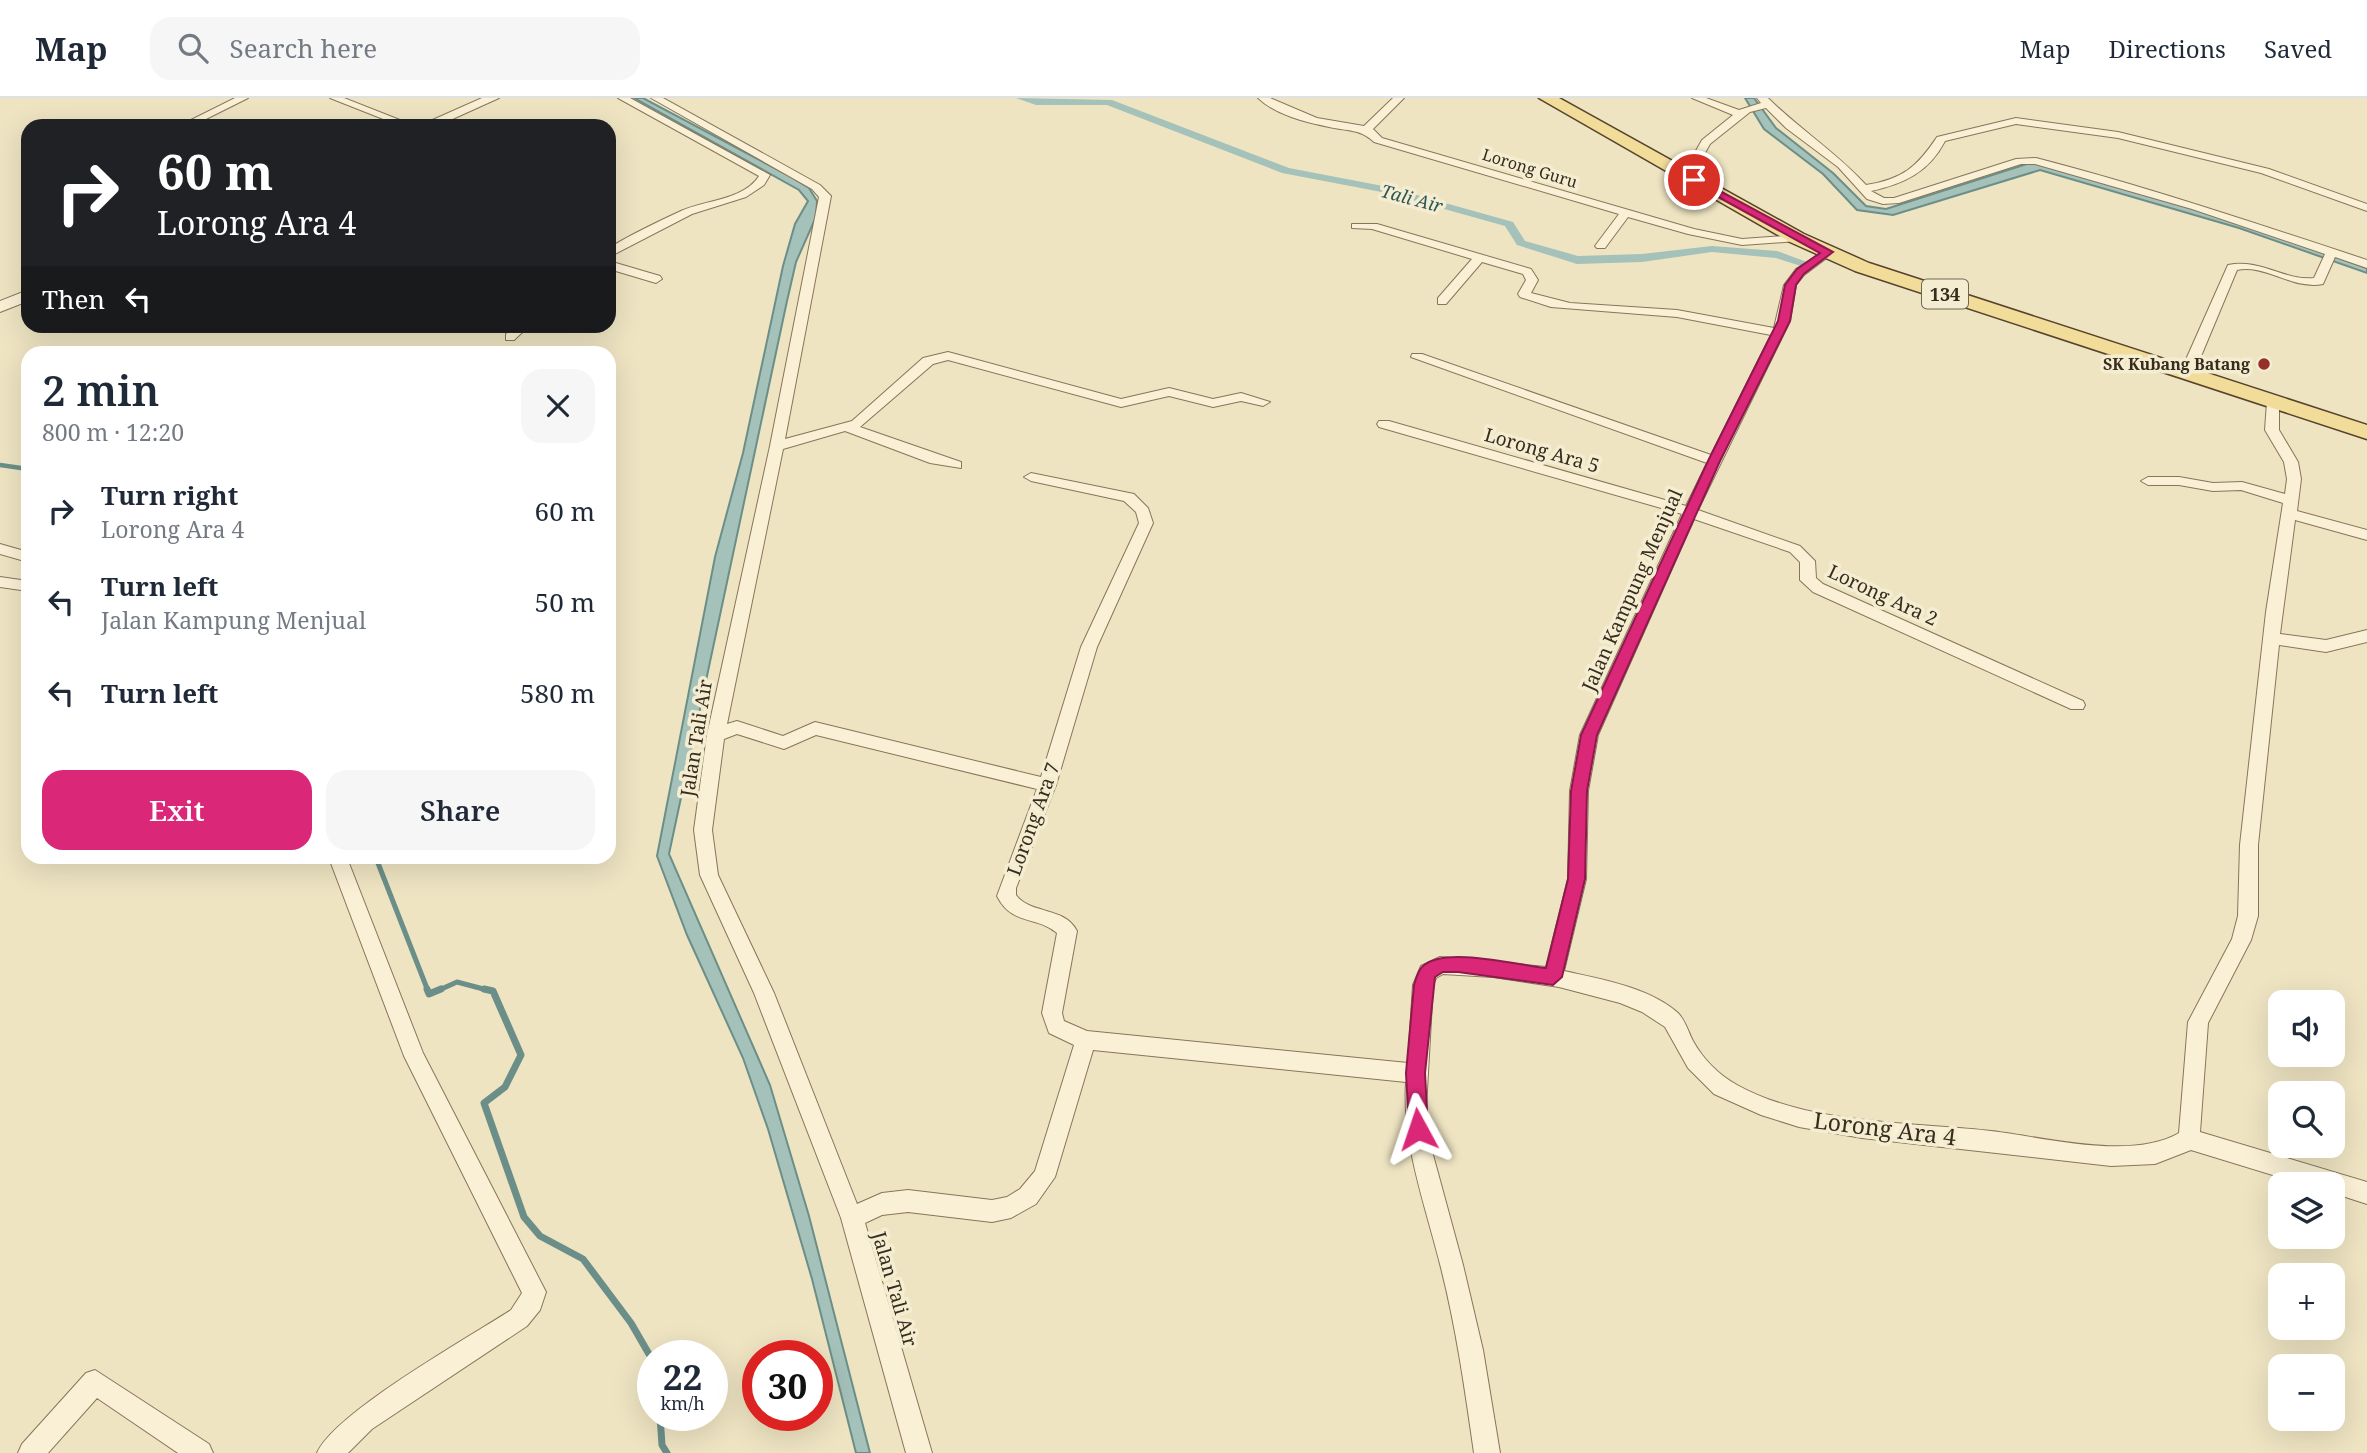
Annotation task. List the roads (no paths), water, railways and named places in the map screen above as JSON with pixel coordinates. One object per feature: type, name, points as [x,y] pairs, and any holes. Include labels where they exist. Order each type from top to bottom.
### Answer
[{"type":"main road","name":"134","points":[[1547,98],[1797,238],[1828,252],[1910,283],[2367,432]]},
{"type":"street","points":[[199,119],[243,98]]},
{"type":"street","points":[[335,98],[391,119]]},
{"type":"street","points":[[443,119],[493,98]]},
{"type":"street","points":[[616,249],[687,213],[722,204],[760,183],[765,175],[623,98]]},
{"type":"street","name":"Jalan Tali Air","points":[[656,98],[816,187],[825,195],[777,446],[716,735],[703,830],[704,854],[709,875],[764,993],[852,1219],[919,1453]]},
{"type":"street","name":"Lorong Guru","points":[[1263,98],[1279,108],[1350,129],[1367,129],[1378,140],[1625,213],[1727,240],[1761,242],[1797,238]]},
{"type":"street","points":[[1367,129],[1399,98]]},
{"type":"street","points":[[1697,98],[1744,111]]},
{"type":"street","points":[[1674,169],[1697,158],[1706,142],[1744,111],[1764,102],[1790,126],[1842,164],[1863,188],[1878,200],[1895,201],[2020,161],[2036,161],[2209,211],[2330,256],[2367,264]]},
{"type":"street","points":[[1863,188],[1884,186],[1913,173],[1933,154],[1941,139],[2018,121],[2118,135],[2265,171],[2367,208]]},
{"type":"street","points":[[1601,246],[1625,213]]},
{"type":"street","points":[[1356,226],[1373,226],[1527,272],[1532,280],[1524,294],[1536,299],[1567,305],[1691,316],[1779,332]]},
{"type":"street","name":"Jalan Kampung Menjual","points":[[1553,977],[1577,879],[1579,791],[1589,735],[1714,461],[1784,321],[1790,285],[1801,272],[1828,252]]},
{"type":"street","points":[[2187,373],[2232,268],[2247,265],[2310,283],[2319,281],[2330,256]]},
{"type":"street","points":[[1442,301],[1479,258]]},
{"type":"street","points":[[616,267],[656,279]]},
{"type":"street","points":[[0,307],[21,298]]},
{"type":"street","points":[[510,337],[515,333]]},
{"type":"street","points":[[777,446],[846,427],[866,418],[928,362],[948,356],[1121,402],[1163,392],[1213,403],[1241,397],[1264,402]]},
{"type":"street","points":[[1417,357],[1714,461]]},
{"type":"street","points":[[2274,402],[2272,430],[2291,462],[2294,478],[2271,638],[2249,845],[2248,916],[2241,940],[2198,1022],[2189,1139],[2367,1193]]},
{"type":"street","name":"Lorong Ara 5","points":[[1384,424],[1690,512]]},
{"type":"street","points":[[846,427],[935,460],[957,465]]},
{"type":"street","name":"Lorong Ara 7","points":[[1031,477],[1129,497],[1146,517],[1089,648],[1047,785],[1006,897],[1015,909],[1054,920],[1067,931],[1052,1021],[1063,1032],[1086,1040],[1416,1073]]},
{"type":"street","points":[[2148,481],[2179,481],[2213,487],[2247,486],[2289,507],[2367,535]]},
{"type":"street","name":"Lorong Ara 2","points":[[1690,512],[1795,549],[1807,561],[1808,580],[1818,588],[2077,705]]},
{"type":"street","points":[[0,549],[21,555]]},
{"type":"street","points":[[0,582],[21,585]]},
{"type":"street","points":[[2271,638],[2326,646],[2367,636]]},
{"type":"street","points":[[716,735],[740,728],[784,743],[815,728],[1047,785]]},
{"type":"street","points":[[330,1453],[363,1420],[519,1318],[532,1302],[534,1292],[414,1056],[340,864]]},
{"type":"street","name":"Lorong Ara 4","points":[[1487,1453],[1463,1314],[1422,1151],[1415,1108],[1423,985],[1428,972],[1440,965],[1553,977],[1618,994],[1660,1012],[1672,1021],[1704,1073],[1733,1094],[1767,1109],[1834,1126],[2112,1155],[2168,1152],[2189,1139]]},
{"type":"street","points":[[852,1219],[885,1203],[906,1201],[992,1211],[1014,1208],[1033,1196],[1044,1177],[1086,1040]]},
{"type":"street","points":[[31,1453],[95,1382],[200,1453]]},
{"type":"water","points":[[634,98],[643,98],[786,174],[809,188],[817,201],[816,217],[796,262],[787,301],[669,854],[770,1085],[809,1216],[870,1453],[856,1453],[833,1362],[833,1340],[827,1340],[768,1129],[743,1058],[687,935],[657,856],[715,557],[743,453],[783,266],[795,224],[808,201],[799,190]]},
{"type":"water","points":[[1745,98],[1754,98],[1776,128],[1833,173],[1866,206],[1886,209],[2033,162],[2228,219],[2367,268],[2367,273],[2239,228],[2040,170],[1893,215],[1857,210],[1823,174],[1764,129]]},
{"type":"waterway","name":"Tali Air","points":[[1021,98],[1036,102],[1108,102],[1286,171],[1388,190],[1509,224],[1521,243],[1577,260],[1642,258],[1712,249],[1777,255],[1801,262]]},
{"type":"waterway","points":[[0,465],[21,468]]},
{"type":"waterway","points":[[378,864],[428,991]]},
{"type":"waterway","points":[[437,991],[457,982],[491,991]]},
{"type":"waterway","points":[[427,989],[429,994],[441,989]]},
{"type":"waterway","points":[[484,989],[493,991],[521,1055],[505,1087],[484,1103],[524,1217],[540,1236],[583,1259],[641,1340]]},
{"type":"waterway","points":[[661,1431],[662,1445],[667,1453]]},
{"type":"place","name":"SK Kubang Batang","points":[[2264,364]]}]
